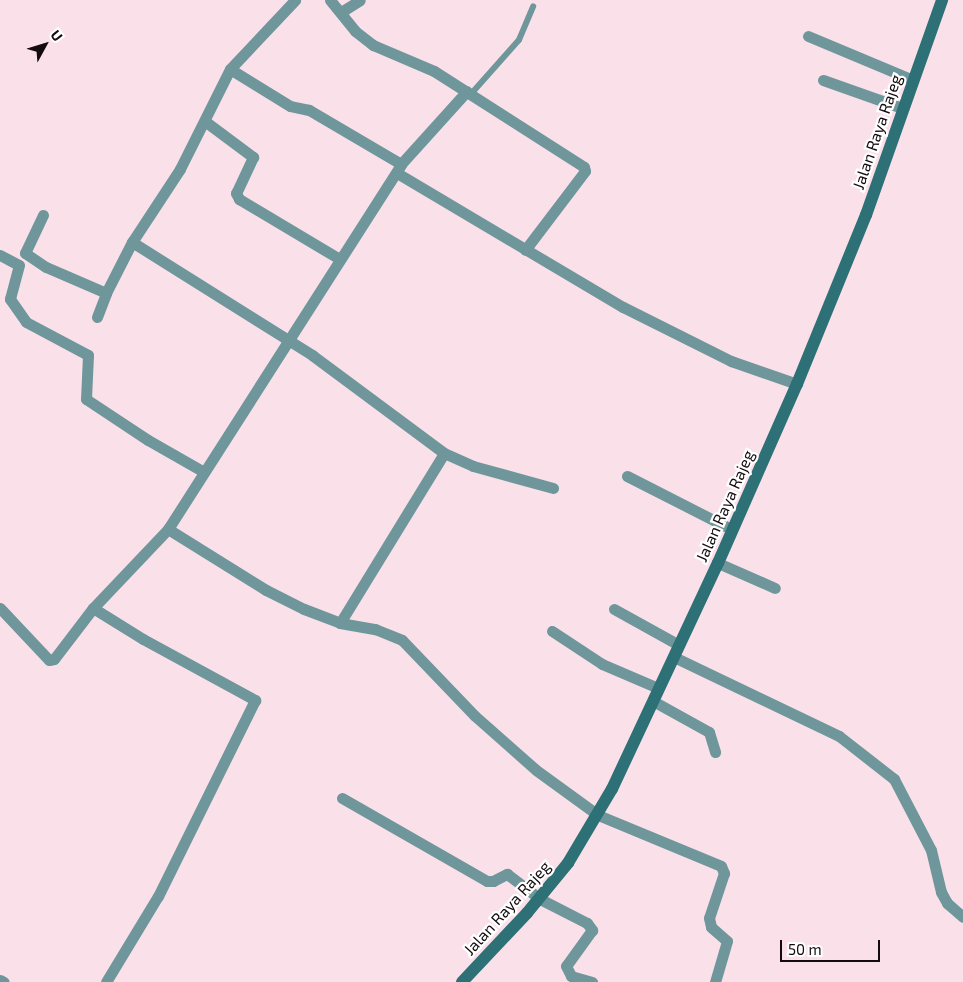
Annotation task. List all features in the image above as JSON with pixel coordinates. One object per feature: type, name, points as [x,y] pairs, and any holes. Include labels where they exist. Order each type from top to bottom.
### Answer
[{"type":"main road","name":"Jalan Raya Rajeg","points":[[462,982],[540,899],[598,815],[718,564],[797,384],[866,215],[911,78],[942,0]]},
{"type":"street","points":[[97,317],[106,293],[132,242],[206,122],[212,101],[230,69],[295,0]]},
{"type":"street","points":[[330,0],[356,31],[373,45],[434,71],[585,169],[525,250]]},
{"type":"street","points":[[341,12],[360,0]]},
{"type":"street","points":[[808,36],[911,78]]},
{"type":"street","points":[[230,69],[290,106],[309,110],[525,250],[623,307],[731,360],[797,384]]},
{"type":"street","points":[[823,80],[902,108]]},
{"type":"street","points":[[0,608],[51,660],[93,608],[168,529],[289,340],[338,258],[399,168],[469,92]]},
{"type":"street","points":[[206,122],[254,157],[236,193],[238,199],[338,258]]},
{"type":"street","points":[[43,215],[19,265],[10,299],[26,322],[88,355],[86,400],[148,440],[204,472]]},
{"type":"street","points":[[132,242],[289,340],[359,388],[444,453],[473,466],[553,488]]},
{"type":"street","points":[[25,253],[46,267],[106,293]]},
{"type":"street","points":[[0,255],[19,265]]},
{"type":"street","points":[[340,623],[444,453]]},
{"type":"street","points":[[627,476],[732,530]]},
{"type":"street","points":[[168,529],[266,590],[340,623],[375,629],[402,640],[422,657],[475,716],[536,770],[598,815],[724,869],[708,918],[716,932],[727,941],[715,982]]},
{"type":"street","points":[[718,564],[775,588]]},
{"type":"street","points":[[93,608],[143,639],[255,700],[158,896],[106,982]]},
{"type":"street","points":[[614,610],[677,651],[839,736],[894,779],[931,850],[940,892],[947,903],[963,917]]},
{"type":"street","points":[[552,631],[602,664],[658,688]]},
{"type":"street","points":[[653,701],[709,732],[715,752]]},
{"type":"street","points":[[342,798],[487,881],[493,881],[507,874],[540,899],[590,926],[592,930],[566,966],[571,976],[592,982]]},
{"type":"street","points":[[0,980],[4,982]]},
{"type":"lane","points":[[469,92],[519,40],[533,8]]}]
